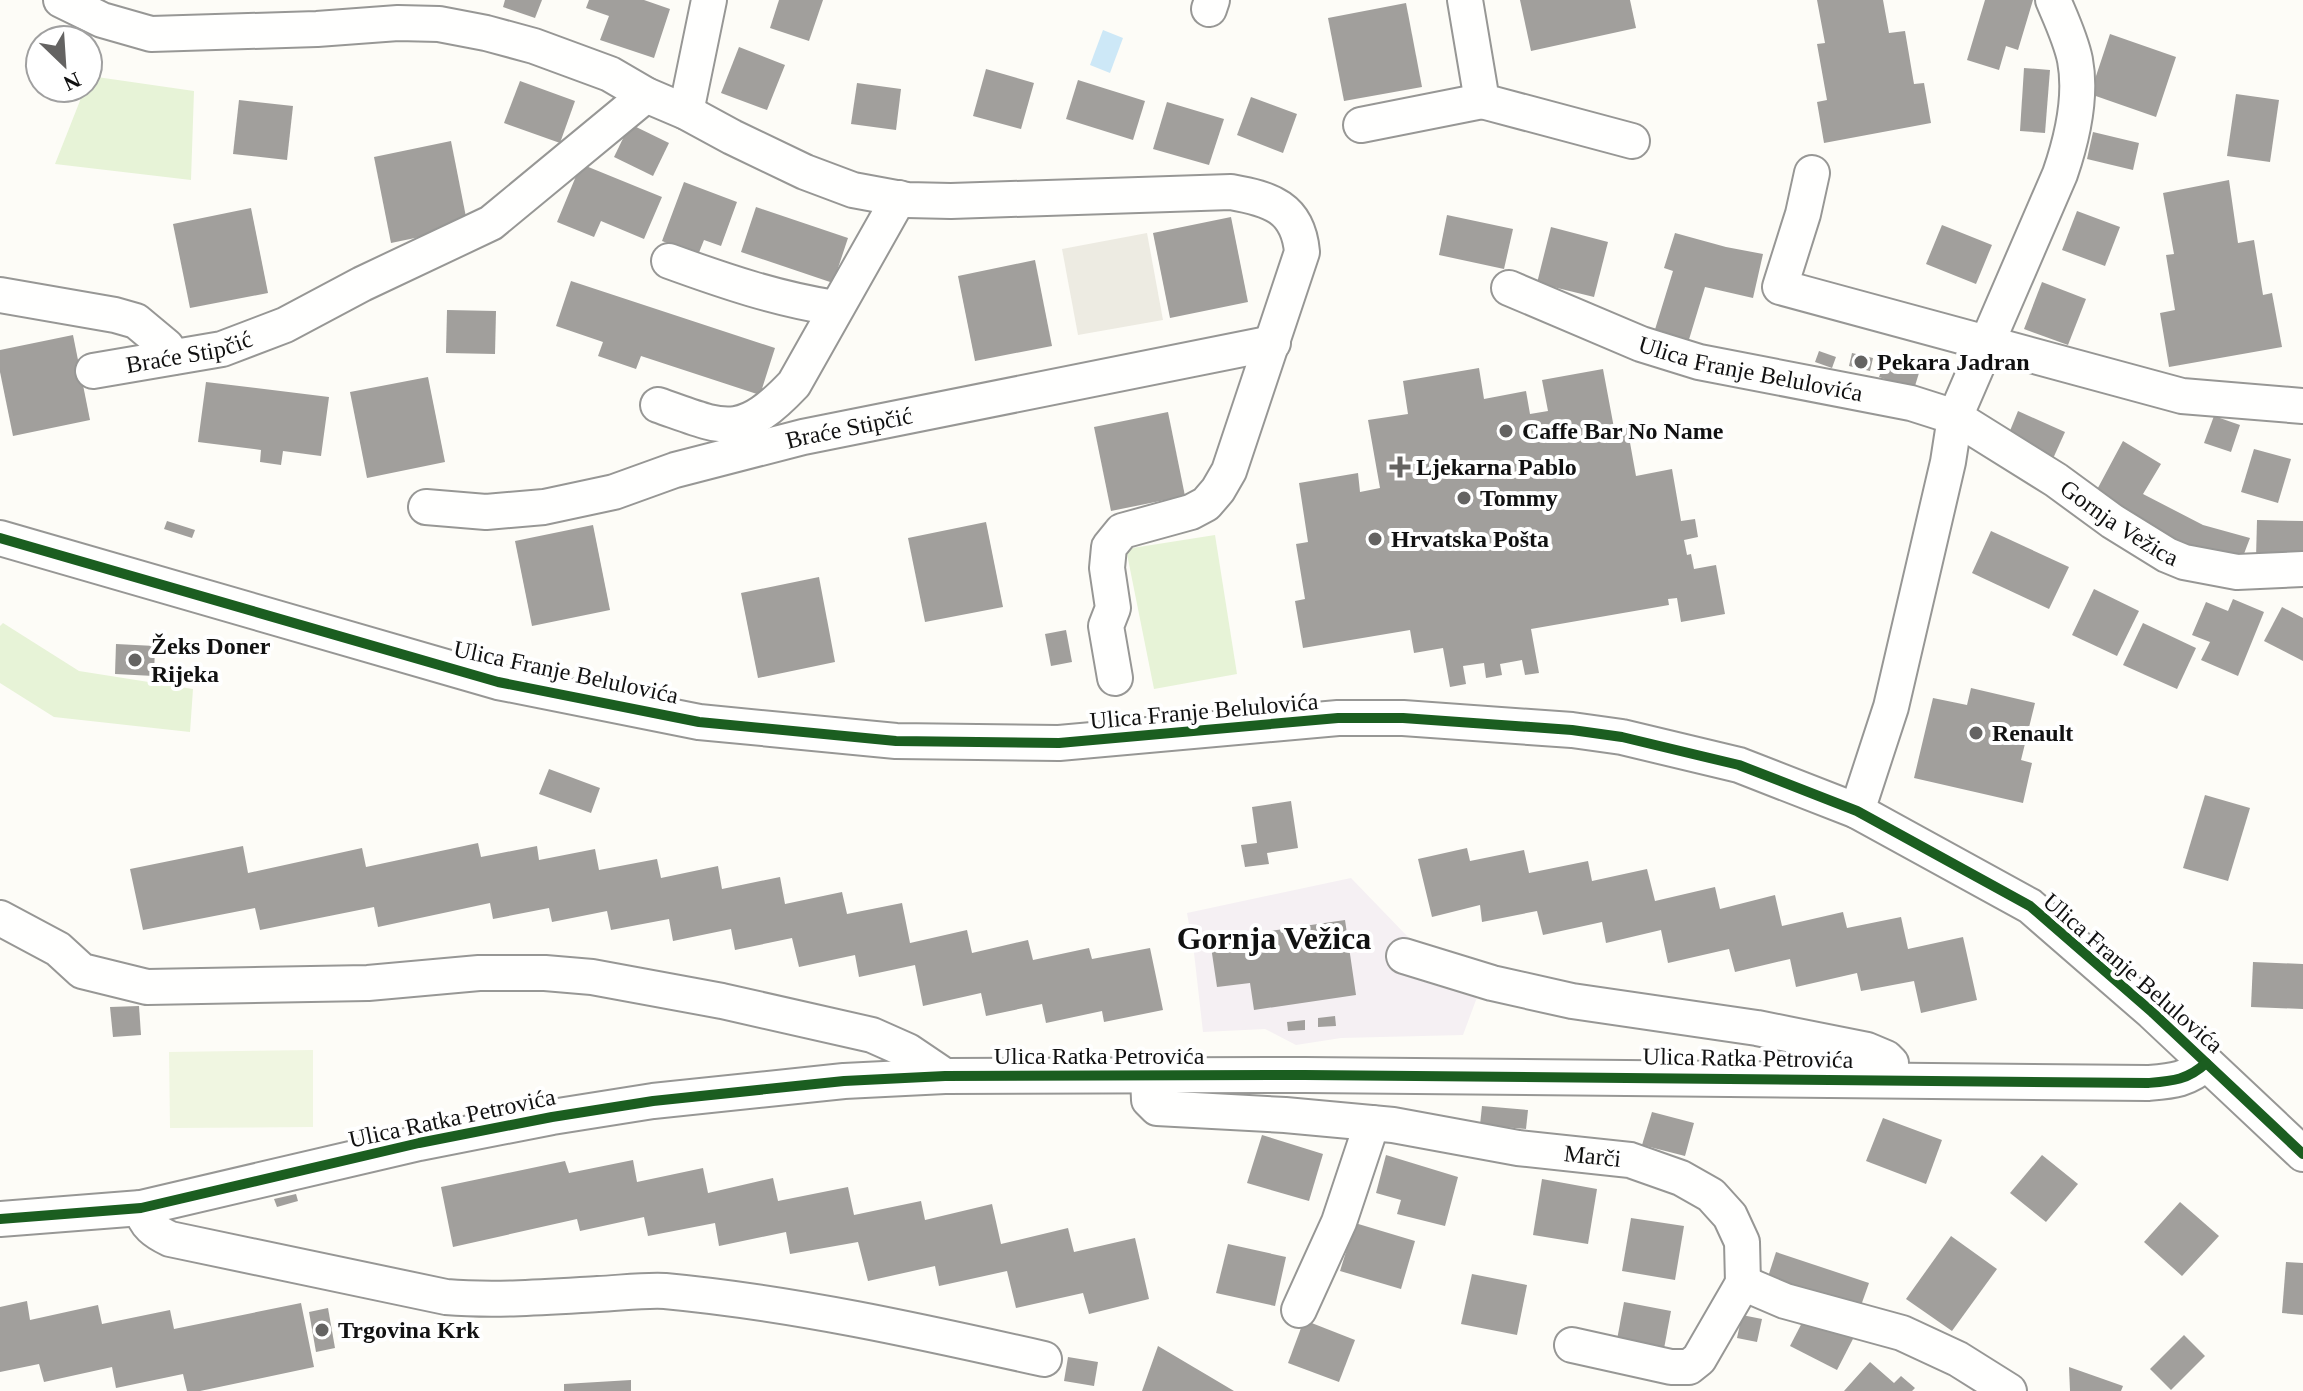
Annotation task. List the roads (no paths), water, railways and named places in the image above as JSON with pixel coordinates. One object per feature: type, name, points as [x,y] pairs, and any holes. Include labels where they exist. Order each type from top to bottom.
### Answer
[{"type":"street","points":[[61,0],[102,20],[151,34],[398,23],[439,24],[534,46],[610,74],[646,95],[805,172],[853,190],[899,198],[951,201],[1218,192],[1258,197],[1279,206],[1293,220],[1300,235],[1302,252],[1229,471],[1206,504],[1191,512],[1122,531],[1109,547],[1107,568],[1113,608],[1106,626],[1115,678]]},
{"type":"street","points":[[686,112],[709,0]]},
{"type":"street","points":[[1465,0],[1482,101]]},
{"type":"street","points":[[1857,811],[1891,707],[1948,462],[1955,417],[2070,145],[2076,102],[2075,61],[2053,0]]},
{"type":"street","name":"Braće Stipčić","points":[[93,371],[222,349],[285,325],[362,284],[491,223],[646,95]]},
{"type":"street","points":[[1361,125],[1482,101],[1632,141]]},
{"type":"street","points":[[1812,173],[1803,214],[1780,287],[2182,396],[2303,406]]},
{"type":"street","name":"Braće Stipčić","points":[[658,405],[715,425],[735,426],[775,404],[794,384],[899,198]]},
{"type":"street","points":[[669,261],[798,303],[835,308]]},
{"type":"street","name":"Ulica Franje Belulovića","points":[[1509,288],[1641,344],[1699,362],[1911,403],[1955,417]]},
{"type":"street","points":[[0,295],[136,321],[166,346],[173,357]]},
{"type":"street","name":"Braće Stipčić","points":[[426,507],[486,512],[544,507],[614,492],[675,470],[803,437],[1273,343]]},
{"type":"street","name":"Gornja Vežica","points":[[1955,417],[2171,557],[2237,572],[2303,569]]},
{"type":"street","name":"Ulica Franje Belulovića","points":[[0,538],[498,682],[699,722],[896,741],[1059,743],[1338,718],[1403,718],[1622,737],[1739,765],[1857,811],[2030,906],[2152,1012],[2303,1154]]},
{"type":"street","points":[[0,918],[58,949],[82,971],[147,987],[356,983],[479,973],[592,977],[722,1001],[872,1035],[908,1051],[945,1076]]},
{"type":"street","name":"Ulica Ratka Petrovića","points":[[1404,956],[1457,974],[1559,998],[1757,1028],[1867,1050],[1891,1063],[1891,1080]]},
{"type":"street","name":"Ulica Ratka Petrovića","points":[[0,1219],[141,1208],[419,1143],[581,1113],[778,1086],[945,1076],[1305,1075],[2148,1083],[2176,1081],[2194,1074],[2206,1063]]},
{"type":"street","name":"Marči","points":[[1148,1076],[1149,1100],[1157,1108],[1372,1123],[1518,1148],[1630,1160],[1681,1178],[1711,1195],[1730,1216],[1742,1242],[1743,1283]]},
{"type":"street","points":[[1299,1310],[1339,1222],[1372,1123]]},
{"type":"street","points":[[141,1208],[148,1225],[170,1239],[446,1297],[547,1297],[661,1291],[881,1324],[1044,1359]]},
{"type":"street","points":[[1572,1345],[1671,1367],[1689,1367],[1699,1359],[1743,1283],[1785,1301],[1902,1333],[1958,1359],[2009,1391]]},
{"type":"water","points":[[1103,30],[1123,38],[1110,73],[1090,65]]},
{"type":"place","name":"Pekara Jadran","points":[[1861,362]]},
{"type":"place","name":"Caffe Bar No Name","points":[[1506,431]]},
{"type":"place","name":"Ljekarna Pablo","points":[[1400,467]]},
{"type":"place","name":"Tommy","points":[[1464,498]]},
{"type":"place","name":"Hrvatska Pošta","points":[[1375,539]]},
{"type":"place","name":"Žeks Doner Rijeka","points":[[135,660]]},
{"type":"place","name":"Renault","points":[[1976,733]]},
{"type":"place","name":"Trgovina Krk","points":[[322,1330]]},
{"type":"district","name":"Gornja Vežica","points":[[1274,938]]}]
